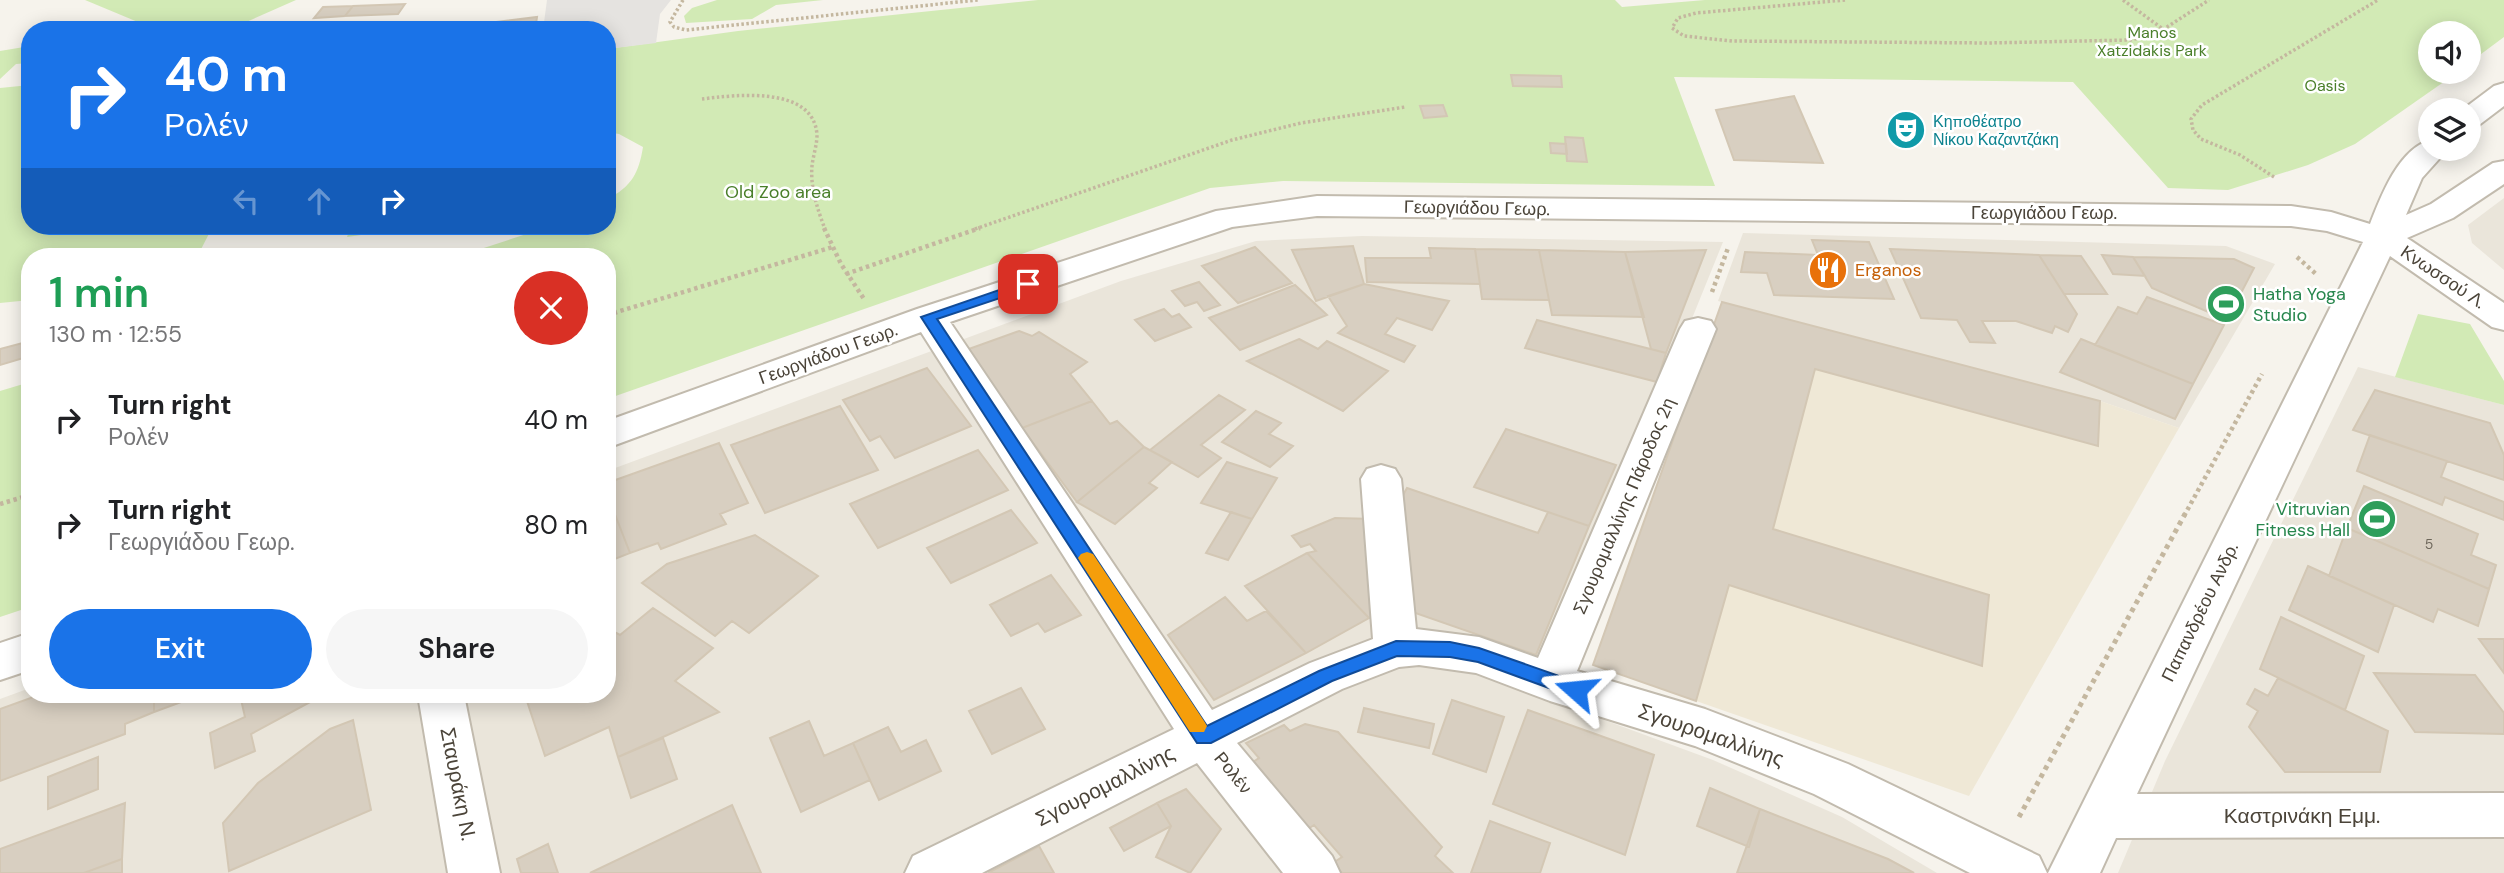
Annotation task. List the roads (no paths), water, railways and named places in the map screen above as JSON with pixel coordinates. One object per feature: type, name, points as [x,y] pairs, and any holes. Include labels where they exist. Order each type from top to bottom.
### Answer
[{"type":"street","points":[[2481,110],[2504,92]]},
{"type":"street","name":"Παπανδρέου Ανδρ.","points":[[2074,873],[2382,237],[2407,173],[2420,161]]},
{"type":"street","points":[[2382,237],[2449,207],[2504,170]]},
{"type":"street","name":"Γεωργιάδου Γεωρ.","points":[[616,432],[929,317],[1227,218],[1252,213],[1317,206],[2249,214],[2322,220],[2382,237]]},
{"type":"street","name":"Κνωσσού Λ.","points":[[2382,237],[2504,318]]},
{"type":"street","name":"Ρολέν","points":[[929,317],[1204,737],[1314,873]]},
{"type":"street","name":"Σγουρομαλλίνης Πάροδος 2η","points":[[1549,682],[1698,329]]},
{"type":"street","points":[[1381,479],[1396,649]]},
{"type":"street","name":"Σγουρομαλλίνης","points":[[931,873],[1325,676],[1396,649],[1450,649],[1479,655],[1549,682],[1705,729],[1806,769],[2009,865]]},
{"type":"street","points":[[0,662],[21,654]]},
{"type":"street","name":"Σταυράκη Ν.","points":[[442,703],[474,873]]},
{"type":"street","name":"Καστρινάκη Εμμ.","points":[[2101,816],[2504,815]]},
{"type":"place","name":"Κηποθέατρο Νίκου Καζαντζάκη","points":[[1906,130]]},
{"type":"place","name":"Erganos","points":[[1828,270]]},
{"type":"place","name":"Hatha Yoga Studio","points":[[2226,304]]},
{"type":"place","name":"Vitruvian Fitness Hall","points":[[2377,519]]},
{"type":"park label","name":"Manos Xatzidakis Park","points":[[2152,41]]},
{"type":"park label","name":"Oasis","points":[[2325,85]]},
{"type":"park label","name":"Old Zoo area","points":[[778,192]]}]
